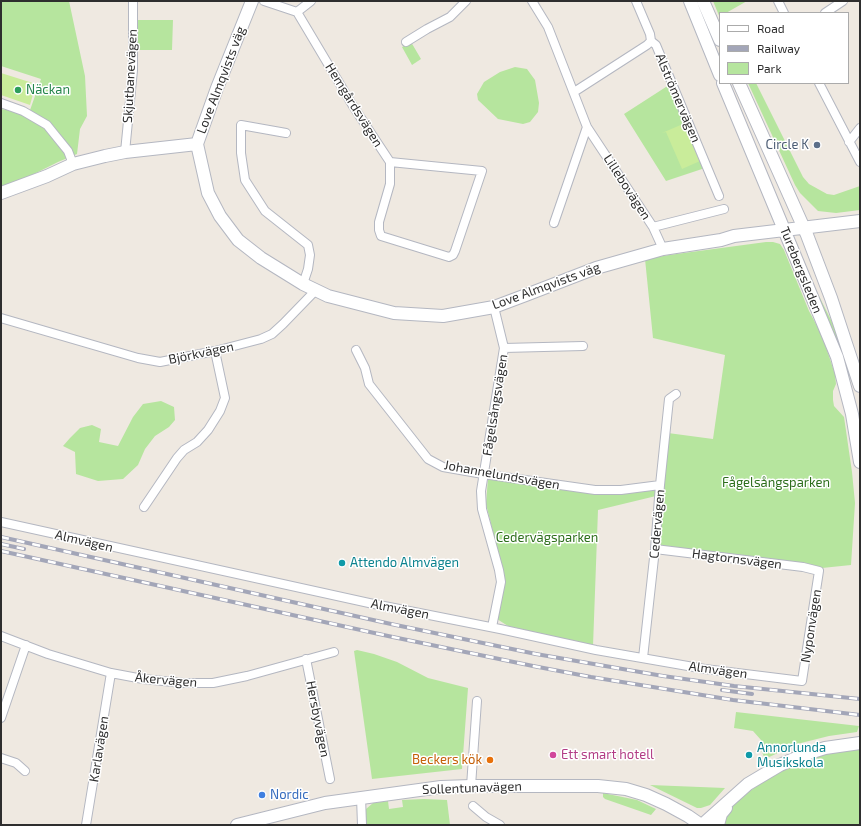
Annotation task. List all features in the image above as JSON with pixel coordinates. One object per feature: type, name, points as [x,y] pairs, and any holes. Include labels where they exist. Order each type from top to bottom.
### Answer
[{"type":"street","name":"Skjutbanevägen","points":[[125,152],[133,70],[133,1]]},
{"type":"street","name":"Love Almqvists väg","points":[[252,1],[217,88],[197,144],[208,193],[220,216],[238,240],[261,258],[303,284],[328,296],[394,313],[443,316],[494,307],[596,268],[663,249],[721,240],[736,242],[805,231]]},
{"type":"street","points":[[264,1],[297,12],[311,1]]},
{"type":"street","points":[[406,42],[450,17],[466,1]]},
{"type":"street","name":"Lillebovägen","points":[[532,1],[548,27],[587,127],[653,227],[663,249]]},
{"type":"street","name":"Alströmervägen","points":[[636,1],[650,34],[651,40],[656,45],[719,196]]},
{"type":"street","points":[[690,1],[719,73]]},
{"type":"street","points":[[703,1],[719,38]]},
{"type":"street","points":[[778,1],[784,12]]},
{"type":"street","points":[[826,12],[843,1]]},
{"type":"street","name":"Hemgårdsvägen","points":[[297,12],[353,106],[390,162],[390,184],[379,230],[381,236],[449,257],[453,255],[482,171],[390,162]]},
{"type":"street","points":[[574,92],[647,45],[651,40]]},
{"type":"street","name":"Turebergsleden","points":[[723,84],[837,357],[855,409],[860,462]]},
{"type":"street","name":"Turebergsleden","points":[[739,84],[805,231],[831,298],[860,386]]},
{"type":"street","points":[[820,84],[860,162]]},
{"type":"street","points":[[1,103],[23,111],[46,125],[68,151],[72,164]]},
{"type":"street","points":[[286,133],[241,126],[241,153],[245,180],[265,211],[308,245],[310,255],[308,269],[303,284]]},
{"type":"street","points":[[554,223],[587,127]]},
{"type":"street","points":[[849,142],[860,128]]},
{"type":"street","points":[[1,193],[46,176],[72,164],[125,152],[197,144]]},
{"type":"street","points":[[653,227],[724,209]]},
{"type":"street","points":[[805,231],[860,221]]},
{"type":"street","points":[[805,231],[860,229]]},
{"type":"street","name":"Björkvägen","points":[[1,318],[138,358],[160,362],[214,351],[261,339],[272,334],[316,291]]},
{"type":"street","name":"Fågelsångsvägen","points":[[492,627],[501,582],[500,570],[482,509],[481,491],[504,348],[494,307]]},
{"type":"street","name":"Fågelsångsvägen","points":[[504,348],[583,346]]},
{"type":"street","name":"Johannelundsvägen","points":[[356,350],[365,368],[369,384],[428,459],[443,466],[483,474],[595,490],[621,490],[660,485]]},
{"type":"street","points":[[144,507],[177,458],[184,450],[197,442],[208,430],[220,411],[225,398],[214,351]]},
{"type":"street","name":"Cedervägen","points":[[643,658],[669,399],[676,394]]},
{"type":"street","name":"Almvägen","points":[[1,522],[369,603],[492,627],[596,650],[705,668],[802,681]]},
{"type":"street","name":"Hagtornsvägen","points":[[655,548],[803,567],[820,571]]},
{"type":"street","name":"Nyponvägen","points":[[802,681],[820,571]]},
{"type":"street","name":"Åkervägen","points":[[1,636],[48,654],[111,673],[143,679],[183,683],[213,683],[247,676],[334,652]]},
{"type":"street","points":[[1,718],[26,646]]},
{"type":"street","name":"Hersbyvägen","points":[[306,659],[330,779]]},
{"type":"street","name":"Karlavägen","points":[[86,825],[111,673]]},
{"type":"street","points":[[471,786],[477,701]]},
{"type":"street","points":[[701,825],[748,784],[786,762],[825,748],[860,743]]},
{"type":"street","points":[[1,758],[16,763],[25,771]]},
{"type":"street","name":"Sollentunavägen","points":[[237,825],[325,803],[441,787],[598,786],[626,790],[646,795],[688,816],[701,825]]},
{"type":"street","points":[[362,797],[362,825]]},
{"type":"street","points":[[718,825],[721,814],[734,797]]},
{"type":"street","points":[[473,806],[486,817],[500,825]]},
{"type":"green space","name":"Näckan","points":[[1,1],[69,1],[85,76],[87,116],[80,129],[77,154],[8,187],[1,188],[1,109],[29,113],[41,79],[1,66]]},
{"type":"green space","points":[[713,1],[747,1],[728,12],[719,12],[719,16]]},
{"type":"green space","points":[[138,20],[173,20],[172,50],[138,50]]},
{"type":"green space","points":[[411,42],[421,59],[412,65],[402,47]]},
{"type":"green space","points":[[515,67],[527,69],[535,80],[539,103],[538,112],[530,122],[523,124],[498,119],[478,100],[477,94],[484,82],[500,72]]},
{"type":"green space","name":"Näckan","points":[[1,73],[36,84],[30,105],[1,95]]},
{"type":"green space","points":[[748,84],[756,84],[803,177],[809,184],[827,194],[834,195],[860,186],[860,210],[836,213],[818,211],[800,193]]},
{"type":"green space","points":[[669,85],[705,168],[666,181],[624,114]]},
{"type":"green space","points":[[683,124],[700,161],[682,169],[666,132],[662,133]]},
{"type":"green space","name":"Fågelsångsparken","points":[[766,242],[780,244],[784,250],[809,311],[822,335],[835,374],[836,384],[833,391],[833,400],[834,406],[844,417],[855,503],[851,565],[822,568],[659,546],[668,433],[713,439],[725,355],[653,338],[645,259]]},
{"type":"green space","points":[[819,296],[834,326],[852,374],[847,376],[834,334],[816,297]]},
{"type":"green space","points":[[161,401],[174,407],[175,420],[169,427],[155,436],[145,449],[138,465],[123,479],[98,481],[76,474],[75,452],[63,446],[80,428],[92,425],[101,429],[99,442],[118,446],[133,417],[143,404]]},
{"type":"green space","name":"Cedervägsparken","points":[[488,478],[594,493],[657,488],[656,496],[598,510],[593,646],[508,626],[497,619],[505,584],[486,504]]},
{"type":"green space","points":[[357,650],[397,662],[428,678],[468,688],[462,769],[372,779],[354,651]]},
{"type":"green space","points":[[736,712],[859,726],[857,732],[829,736],[797,744],[765,759],[761,750],[761,740],[753,731],[734,728]]},
{"type":"green space","points":[[860,749],[860,825],[721,825],[726,812],[739,799],[781,770],[818,755]]},
{"type":"green space","points":[[650,785],[725,788],[710,805],[697,808]]},
{"type":"green space","points":[[603,793],[637,800],[656,809],[651,815],[605,799],[603,797]]},
{"type":"green space","points":[[402,800],[447,800],[450,825],[366,825],[366,809],[373,803],[388,801],[389,809],[403,807]]},
{"type":"railway","points":[[1,537],[391,624],[536,654],[663,676],[734,686],[860,699]]},
{"type":"railway","points":[[1,544],[24,549]]},
{"type":"railway","points":[[1,551],[388,636],[533,666],[733,700],[860,715]]},
{"type":"railway","points":[[722,690],[752,694]]},
{"type":"place","name":"Näckan","points":[[18,90]]},
{"type":"place","name":"Circle K","points":[[817,145]]},
{"type":"place","name":"Attendo Almvägen","points":[[342,563]]},
{"type":"place","name":"Ett smart hotell","points":[[553,755]]},
{"type":"place","name":"Annorlunda Musikskola","points":[[749,755]]},
{"type":"place","name":"Beckers kök","points":[[490,760]]},
{"type":"place","name":"Nordic","points":[[262,795]]}]
